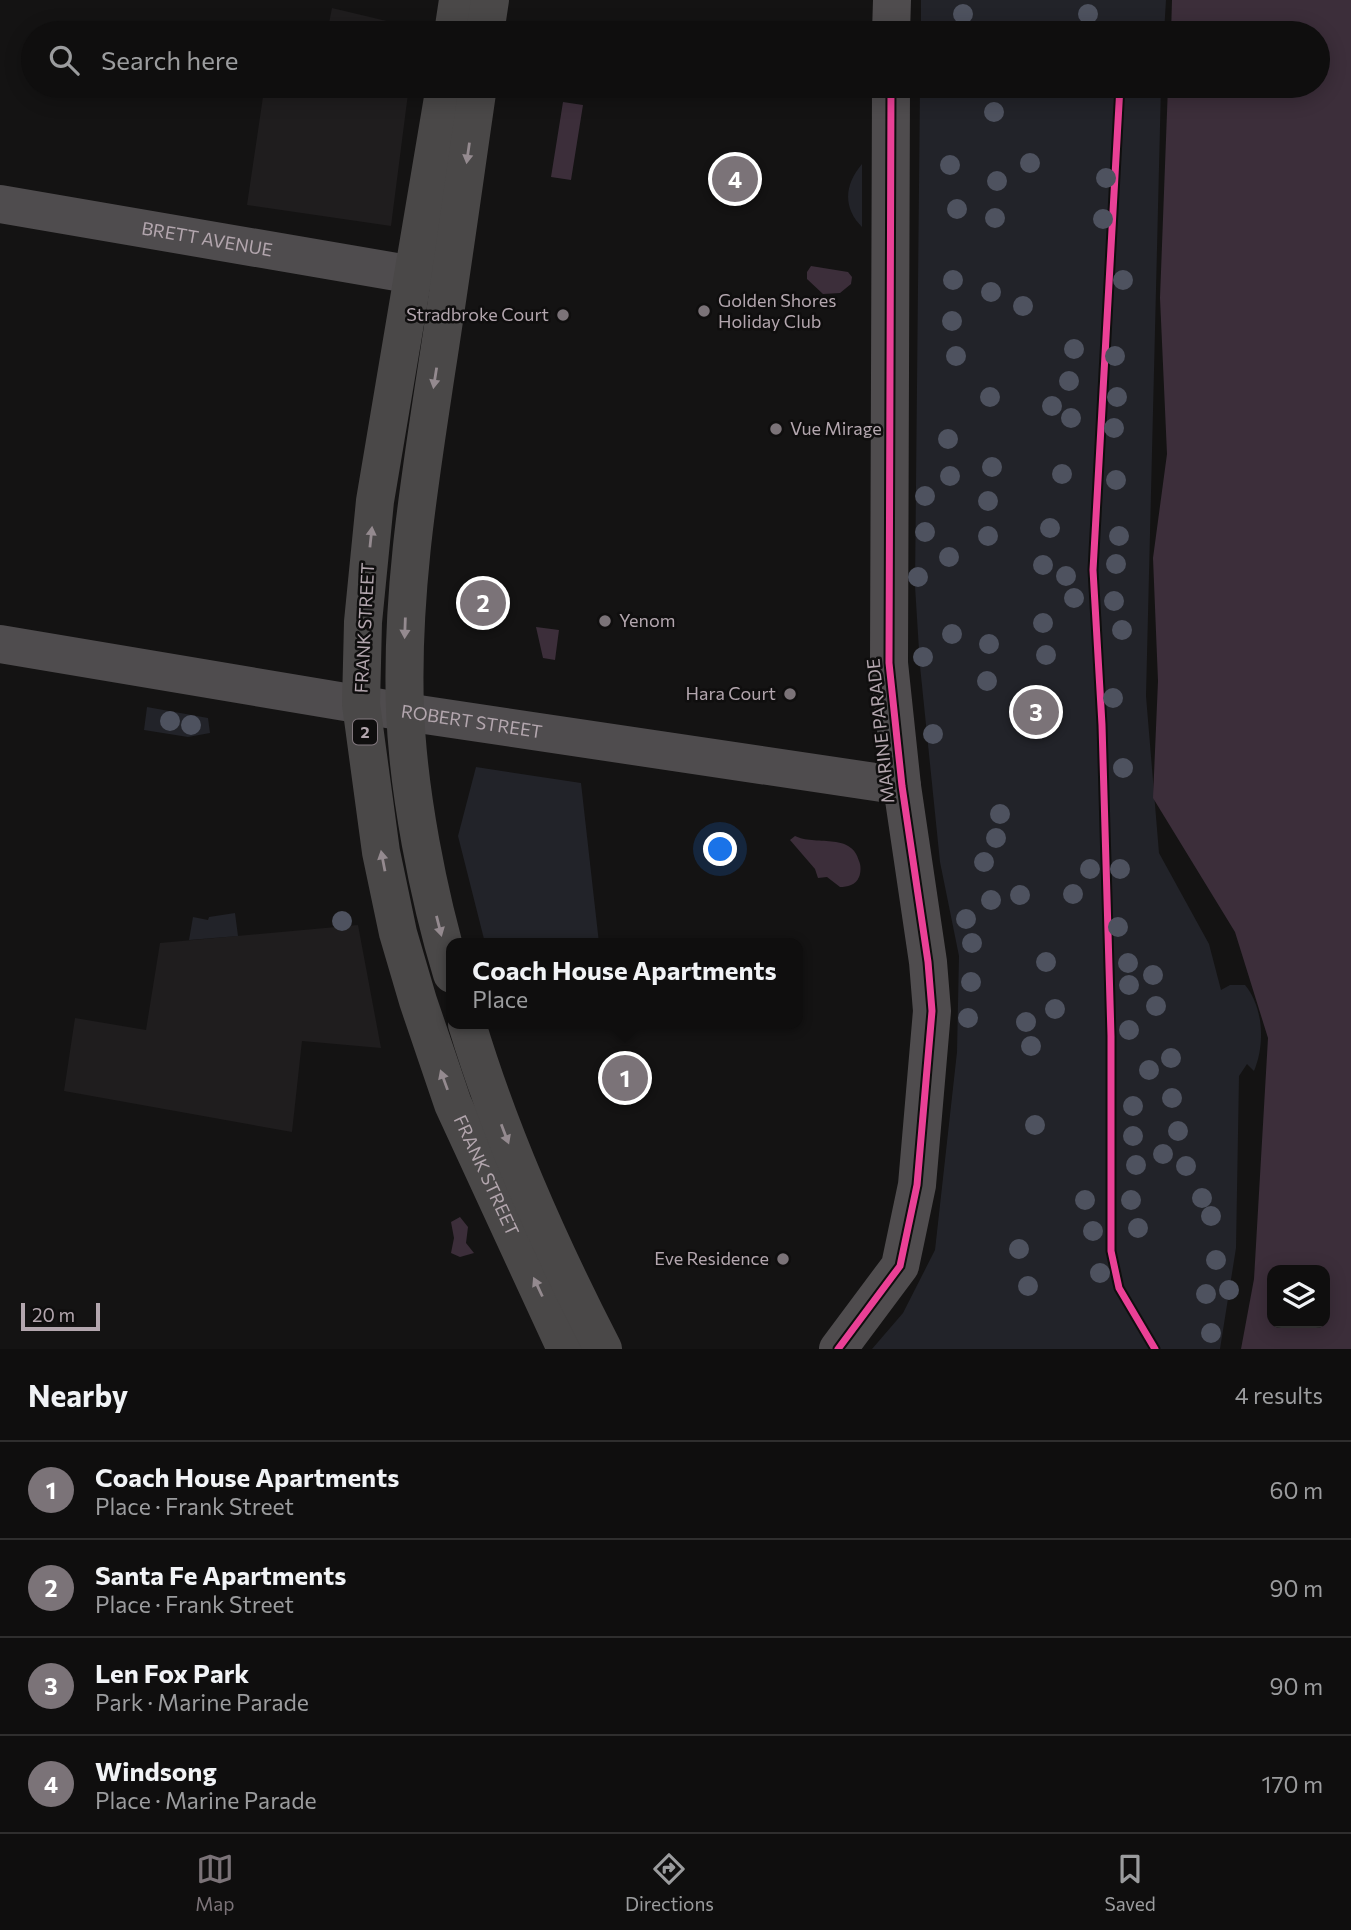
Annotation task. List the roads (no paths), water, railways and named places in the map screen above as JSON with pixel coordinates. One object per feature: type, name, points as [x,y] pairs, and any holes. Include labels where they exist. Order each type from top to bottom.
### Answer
[{"type":"highway","points":[[462,7],[474,21]]},
{"type":"highway","name":"FRANK STREET","points":[[442,98],[374,501],[363,622],[362,704],[382,852],[398,933],[418,1002],[453,1104],[566,1349]]},
{"type":"highway","points":[[446,952],[433,903],[419,826],[405,712],[408,566],[476,98]]},
{"type":"highway","name":"FRANK STREET","points":[[469,1029],[528,1193],[603,1349]]},
{"type":"street","points":[[891,0],[891,21]]},
{"type":"street","name":"MARINE PARADE","points":[[838,1349],[900,1266],[916,1185],[932,1011],[928,962],[902,786],[889,663],[891,98]]},
{"type":"street","name":"BRETT AVENUE","points":[[0,204],[414,275]]},
{"type":"street","name":"ROBERT STREET","points":[[0,644],[405,712],[902,786]]},
{"type":"place","name":"Windsong","points":[[735,179]]},
{"type":"place","name":"Golden Shores Holiday Club","points":[[704,311]]},
{"type":"place","name":"Stradbroke Court","points":[[563,315]]},
{"type":"place","name":"Vue Mirage","points":[[776,429]]},
{"type":"place","name":"Santa Fe Apartments","points":[[483,603]]},
{"type":"place","name":"Yenom","points":[[605,621]]},
{"type":"place","name":"Hara Court","points":[[790,694]]},
{"type":"place","name":"Len Fox Park","points":[[1036,712]]},
{"type":"place","name":"Coach House Apartments","points":[[625,1078]]},
{"type":"place","name":"Eve Residence","points":[[783,1259]]}]
